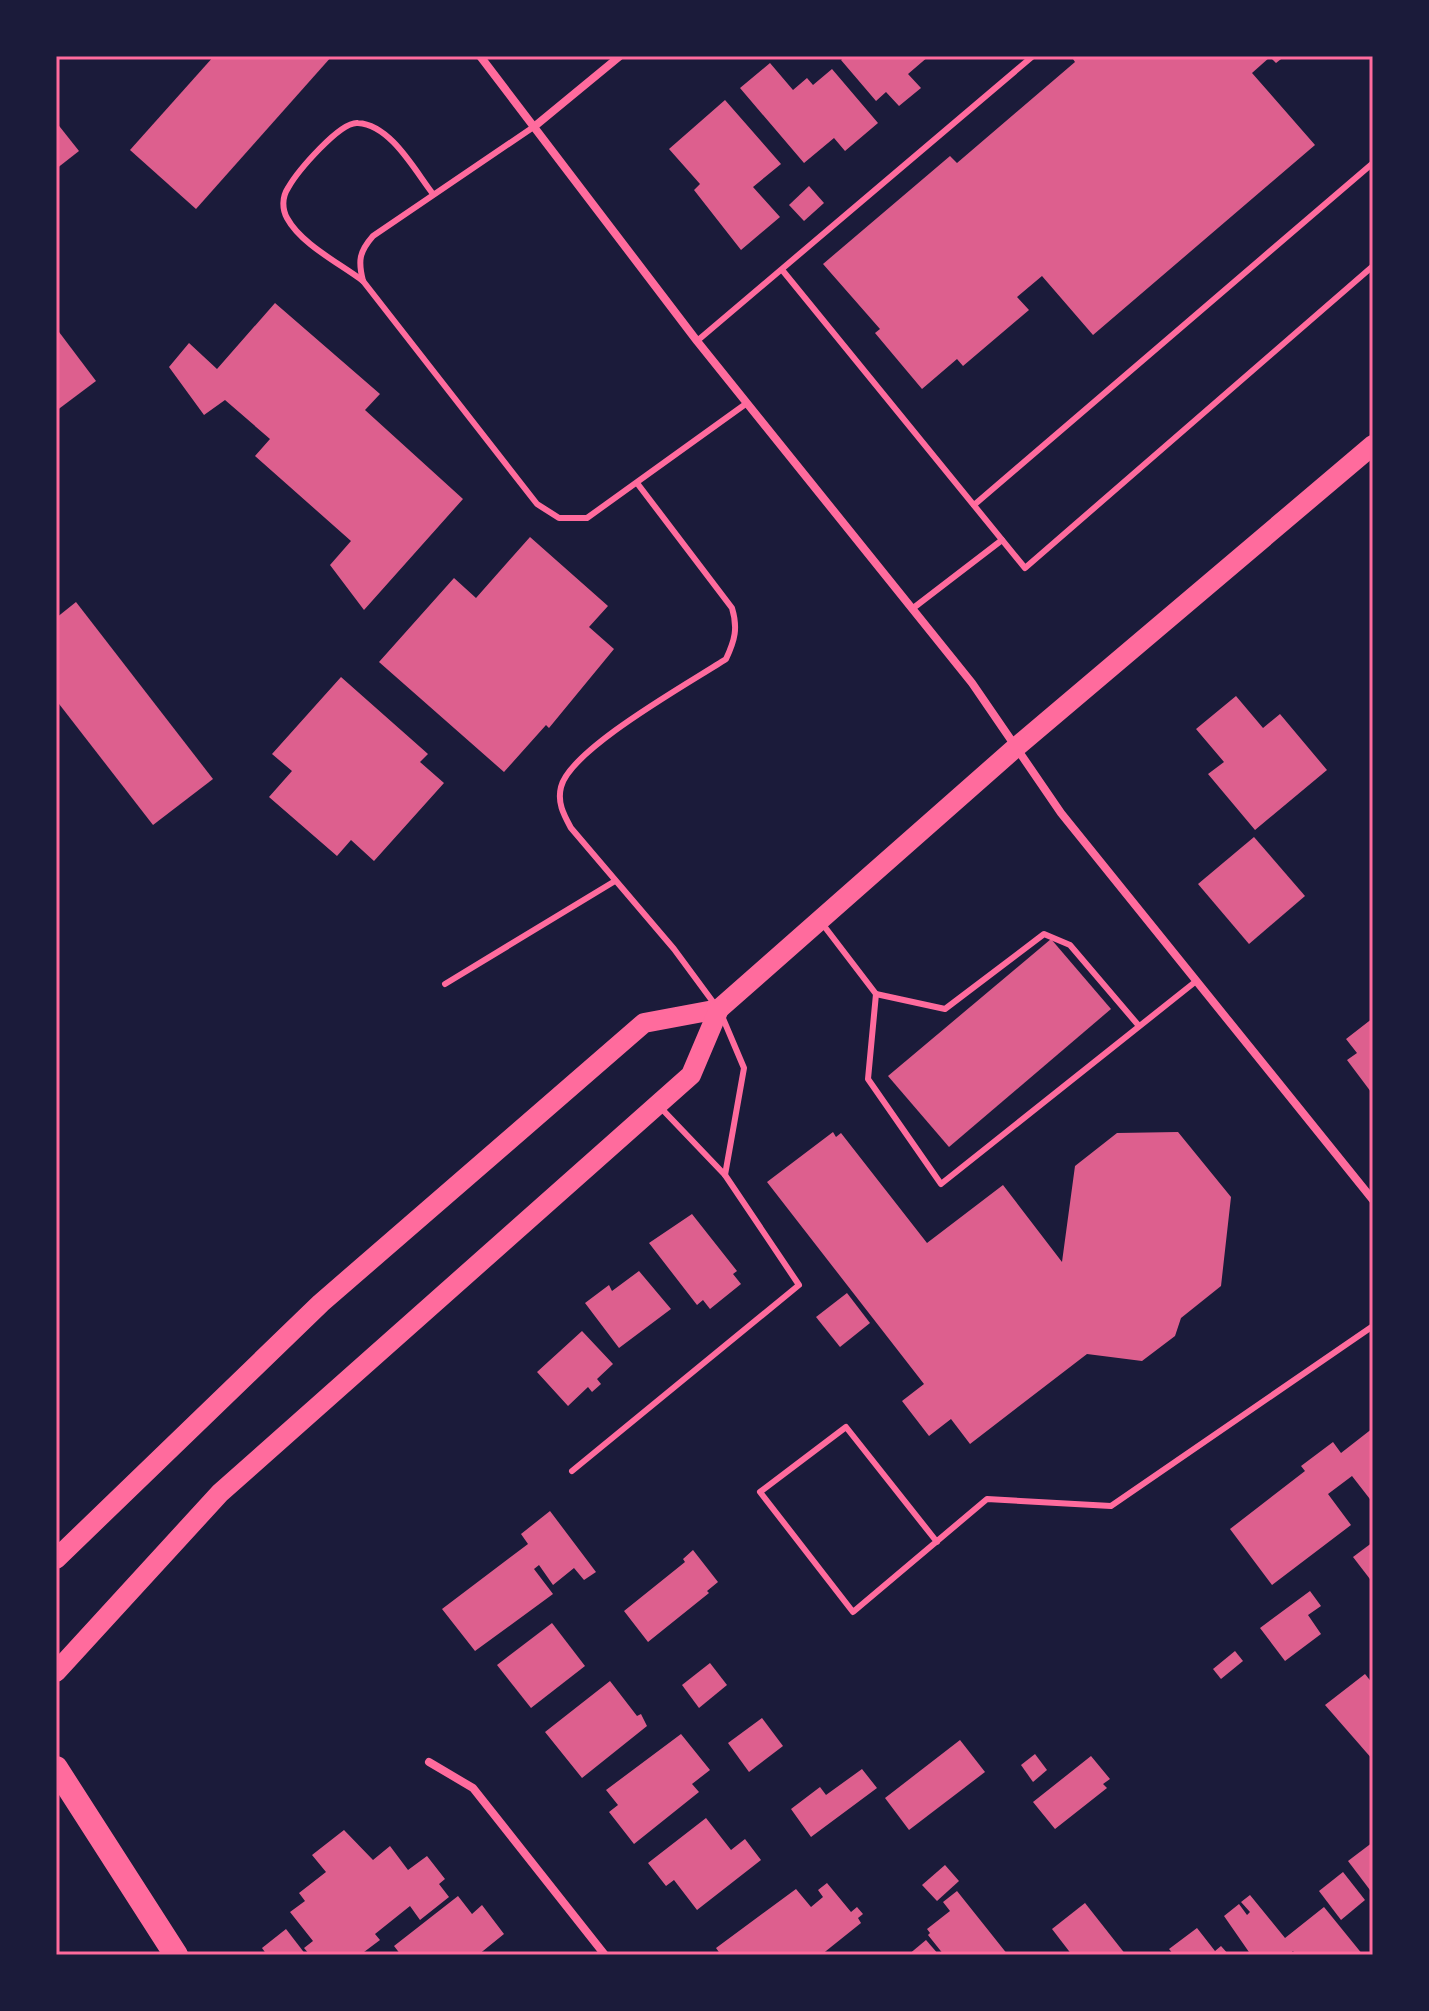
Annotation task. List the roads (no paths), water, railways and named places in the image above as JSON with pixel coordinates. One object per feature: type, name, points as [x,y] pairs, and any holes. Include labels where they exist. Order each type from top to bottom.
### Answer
[{"type":"highway","points":[[56,1768],[176,1955]]},
{"type":"main road","points":[[56,1672],[220,1493],[691,1075],[719,1009],[1014,749],[1373,445]]},
{"type":"main road","points":[[56,1559],[321,1303],[644,1023],[719,1009]]},
{"type":"street","points":[[480,56],[697,341],[972,683],[1014,749],[1195,982],[1373,1200]]},
{"type":"street","points":[[535,126],[620,56]]},
{"type":"street","points":[[429,1762],[473,1788],[605,1955]]},
{"type":"lane","points":[[697,341],[1033,56]]},
{"type":"lane","points":[[433,194],[397,146],[375,129],[360,123],[346,124],[336,133],[287,189],[283,203],[295,229],[363,281],[537,504],[559,518],[587,518],[747,403]]},
{"type":"lane","points":[[363,281],[361,250],[373,236],[535,126]]},
{"type":"lane","points":[[974,505],[1373,163]]},
{"type":"lane","points":[[783,271],[1025,568],[1373,266]]},
{"type":"lane","points":[[637,483],[732,608],[737,626],[726,659],[600,739],[561,785],[560,805],[571,828],[674,949],[719,1009],[744,1068],[725,1175]]},
{"type":"lane","points":[[912,609],[1002,540]]},
{"type":"lane","points":[[445,984],[615,881]]},
{"type":"lane","points":[[820,922],[876,994],[945,1009],[1044,934],[1070,945],[1139,1026]]},
{"type":"lane","points":[[876,994],[868,1079],[941,1184],[1195,982]]},
{"type":"lane","points":[[572,1471],[799,1285],[725,1175],[658,1104]]},
{"type":"lane","points":[[937,1542],[846,1427],[760,1492],[853,1612],[937,1542],[987,1499],[1111,1506],[1373,1326]]}]
